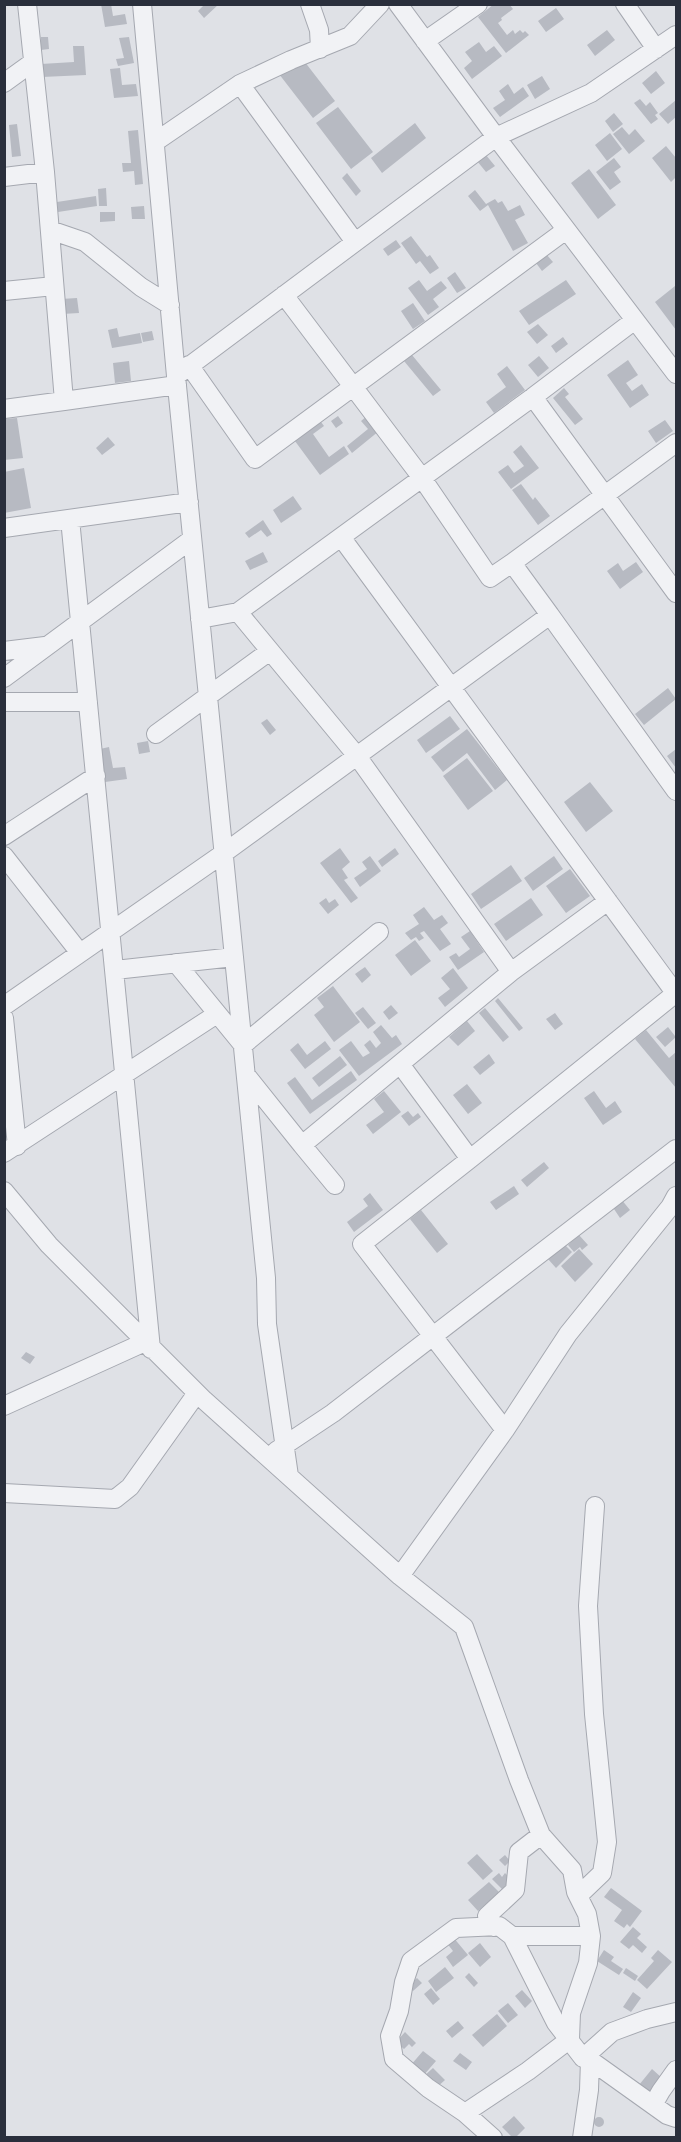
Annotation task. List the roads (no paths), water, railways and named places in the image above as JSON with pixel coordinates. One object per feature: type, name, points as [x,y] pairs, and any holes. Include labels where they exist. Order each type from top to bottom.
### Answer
[{"type":"street","points":[[27,4],[45,172],[64,401]]},
{"type":"street","points":[[142,4],[170,305],[181,375],[192,539],[266,1278],[267,1324],[289,1476]]},
{"type":"street","points":[[309,4],[319,30],[320,49]]},
{"type":"street","points":[[155,142],[240,84],[350,36],[380,4]]},
{"type":"street","points":[[398,4],[566,230],[635,320],[673,363]]},
{"type":"street","points":[[425,41],[478,4]]},
{"type":"street","points":[[625,4],[656,49]]},
{"type":"street","points":[[4,410],[64,401],[181,375],[496,137],[591,93],[676,35]]},
{"type":"street","points":[[4,83],[33,62]]},
{"type":"street","points":[[240,84],[355,242]]},
{"type":"street","points":[[4,177],[45,172]]},
{"type":"street","points":[[50,230],[85,242],[141,287],[170,305]]},
{"type":"street","points":[[181,375],[255,459],[566,230]]},
{"type":"street","points":[[4,291],[54,286]]},
{"type":"street","points":[[284,295],[422,478],[490,578],[676,443]]},
{"type":"street","points":[[200,619],[238,612],[635,320]]},
{"type":"street","points":[[533,397],[676,593]]},
{"type":"street","points":[[4,528],[189,502]]},
{"type":"street","points":[[70,519],[125,1074],[148,1346]]},
{"type":"street","points":[[341,537],[676,993],[362,1245],[504,1430]]},
{"type":"street","points":[[4,678],[192,539]]},
{"type":"street","points":[[512,563],[676,791]]},
{"type":"street","points":[[238,612],[357,756],[511,972]]},
{"type":"street","points":[[4,1006],[224,853],[550,615]]},
{"type":"street","points":[[4,651],[47,646]]},
{"type":"street","points":[[156,734],[270,651]]},
{"type":"street","points":[[4,702],[88,702]]},
{"type":"street","points":[[4,836],[96,776]]},
{"type":"street","points":[[4,856],[80,953]]},
{"type":"street","points":[[302,1145],[511,972],[608,901]]},
{"type":"street","points":[[243,1045],[379,932]]},
{"type":"street","points":[[115,970],[234,957]]},
{"type":"street","points":[[176,963],[243,1045]]},
{"type":"street","points":[[11,1150],[217,1014]]},
{"type":"street","points":[[4,1017],[11,1150]]},
{"type":"street","points":[[400,1064],[470,1160]]},
{"type":"street","points":[[246,1075],[335,1185]]},
{"type":"street","points":[[267,1457],[333,1413],[676,1149]]},
{"type":"street","points":[[4,1191],[49,1245],[197,1393],[400,1576],[464,1627],[541,1835],[572,1870],[578,1896],[587,1914],[591,1936],[588,1963],[571,2013],[570,2039]]},
{"type":"street","points":[[400,1576],[504,1430],[568,1334],[670,1207],[676,1196]]},
{"type":"street","points":[[4,1406],[148,1346]]},
{"type":"street","points":[[4,1493],[115,1499],[130,1486],[197,1393]]},
{"type":"street","points":[[578,1896],[602,1873],[607,1842],[594,1714],[588,1606],[595,1506]]},
{"type":"street","points":[[494,1927],[487,1916],[515,1890],[519,1852],[541,1835]]},
{"type":"street","points":[[493,2138],[465,2113],[428,2088],[394,2059],[390,2036],[399,2011],[404,1982],[411,1961],[456,1928],[499,1926],[512,1936],[556,2023],[586,2059],[667,2115],[676,2118]]},
{"type":"street","points":[[512,1936],[591,1936]]},
{"type":"street","points":[[582,2138],[589,2090],[586,2059],[612,2032],[647,2019],[676,2012]]},
{"type":"street","points":[[465,2113],[528,2071],[570,2039]]},
{"type":"street","points":[[653,2105],[676,2070]]}]
